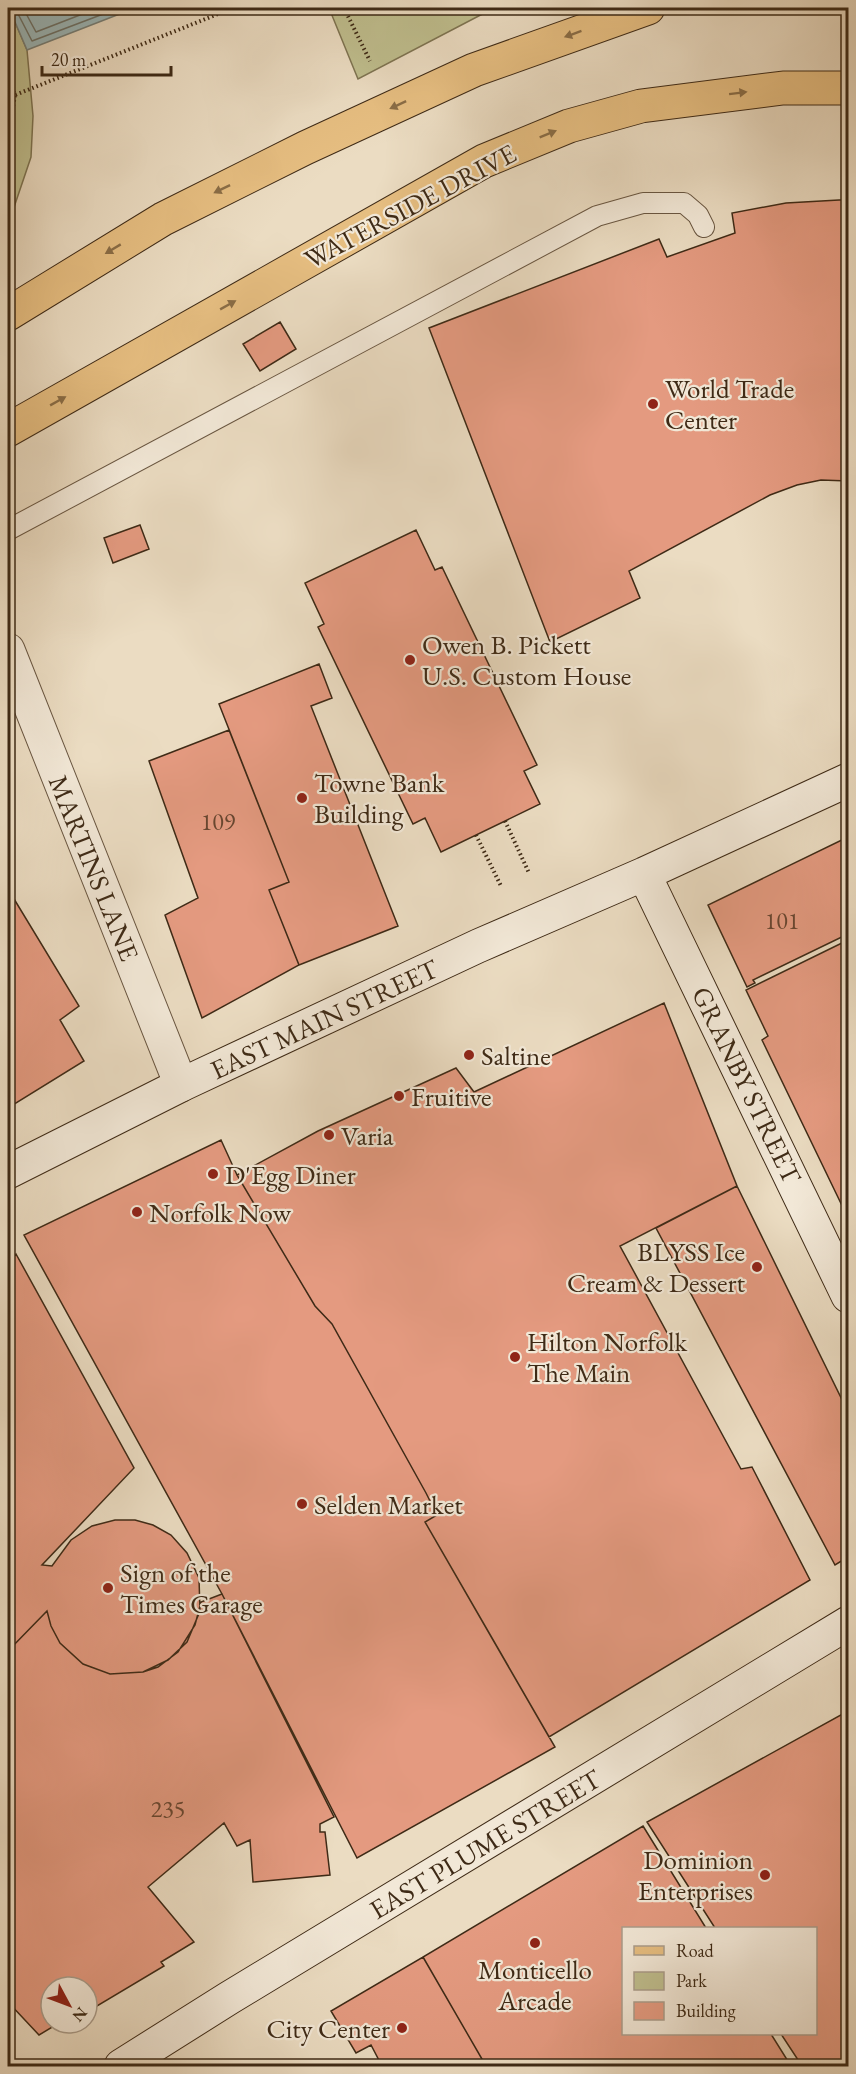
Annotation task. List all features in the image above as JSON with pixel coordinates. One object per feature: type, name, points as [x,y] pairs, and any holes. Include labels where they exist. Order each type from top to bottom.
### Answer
[{"type":"main road","points":[[8,314],[163,219],[305,148],[474,70],[648,8]]},
{"type":"main road","name":"WATERSIDE DRIVE","points":[[8,430],[484,161],[569,126],[641,106],[783,88],[849,88]]},
{"type":"street","name":"MARTINS LANE","points":[[8,650],[181,1085]]},
{"type":"street","name":"EAST MAIN STREET","points":[[8,1172],[181,1085],[478,946],[644,874],[849,780]]},
{"type":"street","name":"GRANBY STREET","points":[[644,874],[849,1296]]},
{"type":"street","name":"EAST PLUME STREET","points":[[121,2067],[239,1992],[849,1623]]},
{"type":"lane","points":[[8,530],[597,216],[643,203],[684,203],[698,215],[704,227]]},
{"type":"path","points":[[8,99],[233,8]]},
{"type":"path","points":[[344,8],[370,61]]},
{"type":"path","points":[[8,79],[15,96],[8,137]]},
{"type":"path","points":[[505,821],[529,873]]},
{"type":"path","points":[[476,835],[501,886]]},
{"type":"green space","points":[[9,8],[27,50],[33,116],[31,157],[8,225]]},
{"type":"green space","points":[[329,8],[494,8],[358,79]]},
{"type":"water","points":[[9,8],[135,8],[27,50]]},
{"type":"building","name":"World Trade Center","points":[[848,200],[848,481],[821,480],[797,485],[770,495],[629,571],[640,598],[550,642],[429,328],[659,239],[667,257],[735,233],[732,213],[786,203]]},
{"type":"building","points":[[280,322],[296,349],[260,371],[243,344]]},
{"type":"building","points":[[140,525],[149,549],[113,563],[104,538]]},
{"type":"building","name":"Owen B. Pickett U.S. Custom House","points":[[416,530],[435,570],[442,567],[537,765],[524,771],[540,804],[441,852],[425,818],[413,824],[318,627],[324,624],[305,583]]},
{"type":"building","name":"Towne Bank Building","points":[[319,664],[332,698],[311,706],[398,926],[299,965],[269,890],[289,882],[219,704]]},
{"type":"building","points":[[229,730],[289,882],[269,890],[299,965],[202,1018],[165,915],[198,898],[149,761]]},
{"type":"building","points":[[848,837],[848,934],[753,980],[755,983],[747,987],[708,905]]},
{"type":"building","points":[[8,889],[79,1006],[60,1020],[84,1061],[8,1108]]},
{"type":"building","points":[[848,940],[848,1218],[762,1040],[768,1036],[746,990]]},
{"type":"building","name":"Hilton Norfolk The Main","points":[[664,1003],[737,1186],[620,1246],[741,1469],[752,1467],[810,1580],[549,1737],[425,1522],[437,1515],[426,1493],[332,1324],[315,1306],[237,1175],[318,1131],[456,1068],[474,1092]]},
{"type":"building","name":"Selden Market","points":[[221,1140],[237,1175],[315,1306],[332,1324],[426,1493],[437,1515],[425,1522],[555,1747],[357,1858],[222,1594],[24,1235]]},
{"type":"building","points":[[737,1186],[848,1412],[848,1557],[835,1565],[656,1228]]},
{"type":"building","points":[[16,1254],[134,1468],[42,1565],[52,1566],[71,1540],[92,1526],[115,1520],[135,1520],[153,1525],[171,1535],[187,1553],[199,1578],[200,1611],[187,1642],[168,1660],[143,1672],[110,1674],[83,1664],[60,1643],[51,1626],[47,1611],[8,1651],[8,1263]]},
{"type":"building","points":[[222,1594],[334,1817],[320,1824],[320,1832],[325,1832],[330,1875],[253,1882],[250,1840],[237,1846],[224,1823],[148,1887],[194,1942],[161,1962],[164,1966],[99,2005],[99,1975],[39,1975],[39,2035],[8,2002],[8,1651],[47,1611],[51,1626],[60,1643],[83,1664],[110,1674],[143,1672],[158,1667],[178,1652],[195,1625],[201,1602]]},
{"type":"building","name":"Dominion Enterprises","points":[[848,1711],[848,2066],[802,2066],[782,2035],[817,2035],[817,1927],[714,1927],[647,1822]]},
{"type":"building","name":"Monticello Arcade","points":[[643,1826],[705,1927],[622,1927],[622,2035],[772,2035],[791,2066],[486,2066],[423,1957]]},
{"type":"building","name":"City Center","points":[[423,1957],[486,2066],[382,2066],[371,2045],[356,2053],[331,2011]]},
{"type":"place","name":"World Trade Center","points":[[653,404]]},
{"type":"place","name":"Owen B. Pickett U.S. Custom House","points":[[410,660]]},
{"type":"place","name":"Towne Bank Building","points":[[302,798]]},
{"type":"place","name":"Saltine","points":[[469,1055]]},
{"type":"place","name":"Fruitive","points":[[399,1096]]},
{"type":"place","name":"Varia","points":[[329,1135]]},
{"type":"place","name":"D'Egg Diner","points":[[213,1174]]},
{"type":"place","name":"Norfolk Now","points":[[137,1212]]},
{"type":"place","name":"BLYSS Ice Cream & Dessert","points":[[757,1267]]},
{"type":"place","name":"Hilton Norfolk The Main","points":[[515,1357]]},
{"type":"place","name":"Selden Market","points":[[302,1504]]},
{"type":"place","name":"Sign of the Times Garage","points":[[108,1588]]},
{"type":"place","name":"Dominion Enterprises","points":[[765,1875]]},
{"type":"place","name":"Monticello Arcade","points":[[535,1943]]},
{"type":"place","name":"City Center","points":[[402,2028]]}]
